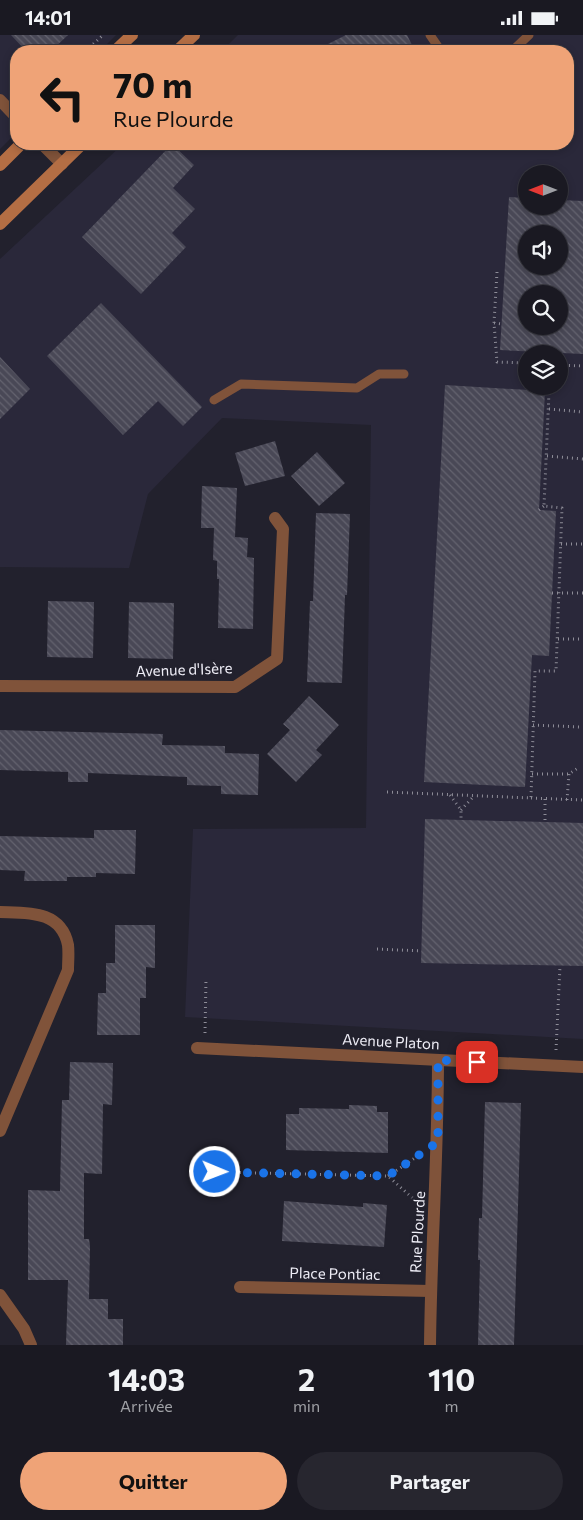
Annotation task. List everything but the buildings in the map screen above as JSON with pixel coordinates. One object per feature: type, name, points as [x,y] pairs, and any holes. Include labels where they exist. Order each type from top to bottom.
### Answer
[{"type":"main road","points":[[121,45],[132,35]]},
{"type":"main road","points":[[183,45],[194,35]]},
{"type":"main road","points":[[0,165],[15,150]]},
{"type":"main road","points":[[0,224],[76,150]]},
{"type":"street","points":[[0,100],[10,111]]},
{"type":"street","points":[[48,150],[62,163]]},
{"type":"street","name":"Avenue d'Isère","points":[[0,686],[235,687],[277,659],[283,529],[275,518]]},
{"type":"street","points":[[0,912],[29,913],[45,916],[60,926],[68,945],[68,969],[0,1131]]},
{"type":"street","name":"Avenue Platon","points":[[201,1048],[583,1067]]},
{"type":"street","name":"Rue Plourde","points":[[430,1345],[438,1142],[438,1060]]},
{"type":"street","name":"Place Pontiac","points":[[240,1287],[431,1291]]},
{"type":"street","points":[[0,1295],[24,1329],[31,1345]]},
{"type":"lane","points":[[518,45],[529,35]]},
{"type":"lane","points":[[214,400],[241,385],[356,388],[379,374],[404,374]]},
{"type":"path","points":[[92,45],[103,35]]},
{"type":"path","points":[[497,272],[494,323],[497,362],[518,363]]},
{"type":"path","points":[[494,323],[502,324]]},
{"type":"path","points":[[568,365],[583,366]]},
{"type":"path","points":[[544,506],[549,395]]},
{"type":"path","points":[[549,409],[583,412]]},
{"type":"path","points":[[546,456],[583,459]]},
{"type":"path","points":[[531,798],[533,671],[556,671],[562,508],[544,506],[539,510]]},
{"type":"path","points":[[561,544],[583,544]]},
{"type":"path","points":[[552,593],[583,593]]},
{"type":"path","points":[[558,639],[583,639]]},
{"type":"path","points":[[533,725],[580,727]]},
{"type":"path","points":[[532,774],[569,774],[578,768]]},
{"type":"path","points":[[567,800],[569,774]]},
{"type":"path","points":[[387,792],[583,800]]},
{"type":"path","points":[[449,795],[461,810],[461,820]]},
{"type":"path","points":[[461,810],[474,796]]},
{"type":"path","points":[[545,799],[545,822]]},
{"type":"path","points":[[377,949],[422,951]]},
{"type":"path","points":[[556,1065],[560,966]]},
{"type":"path","points":[[201,1048],[206,978]]},
{"type":"path","points":[[215,1172],[388,1176],[438,1142]]},
{"type":"path","points":[[214,1185],[216,1157]]},
{"type":"path","points":[[388,1176],[434,1218]]},
{"type":"shaded area","points":[[0,35],[116,35],[106,45],[10,45],[10,139],[0,149]]},
{"type":"shaded area","points":[[238,35],[583,35],[583,1039],[185,1017],[193,829],[366,828],[371,425],[222,418],[148,494],[129,568],[0,567],[0,259],[117,150],[574,150],[574,45],[228,45]]},
{"type":"route","points":[[215,1172],[388,1176],[438,1142],[438,1060],[477,1062]]}]
